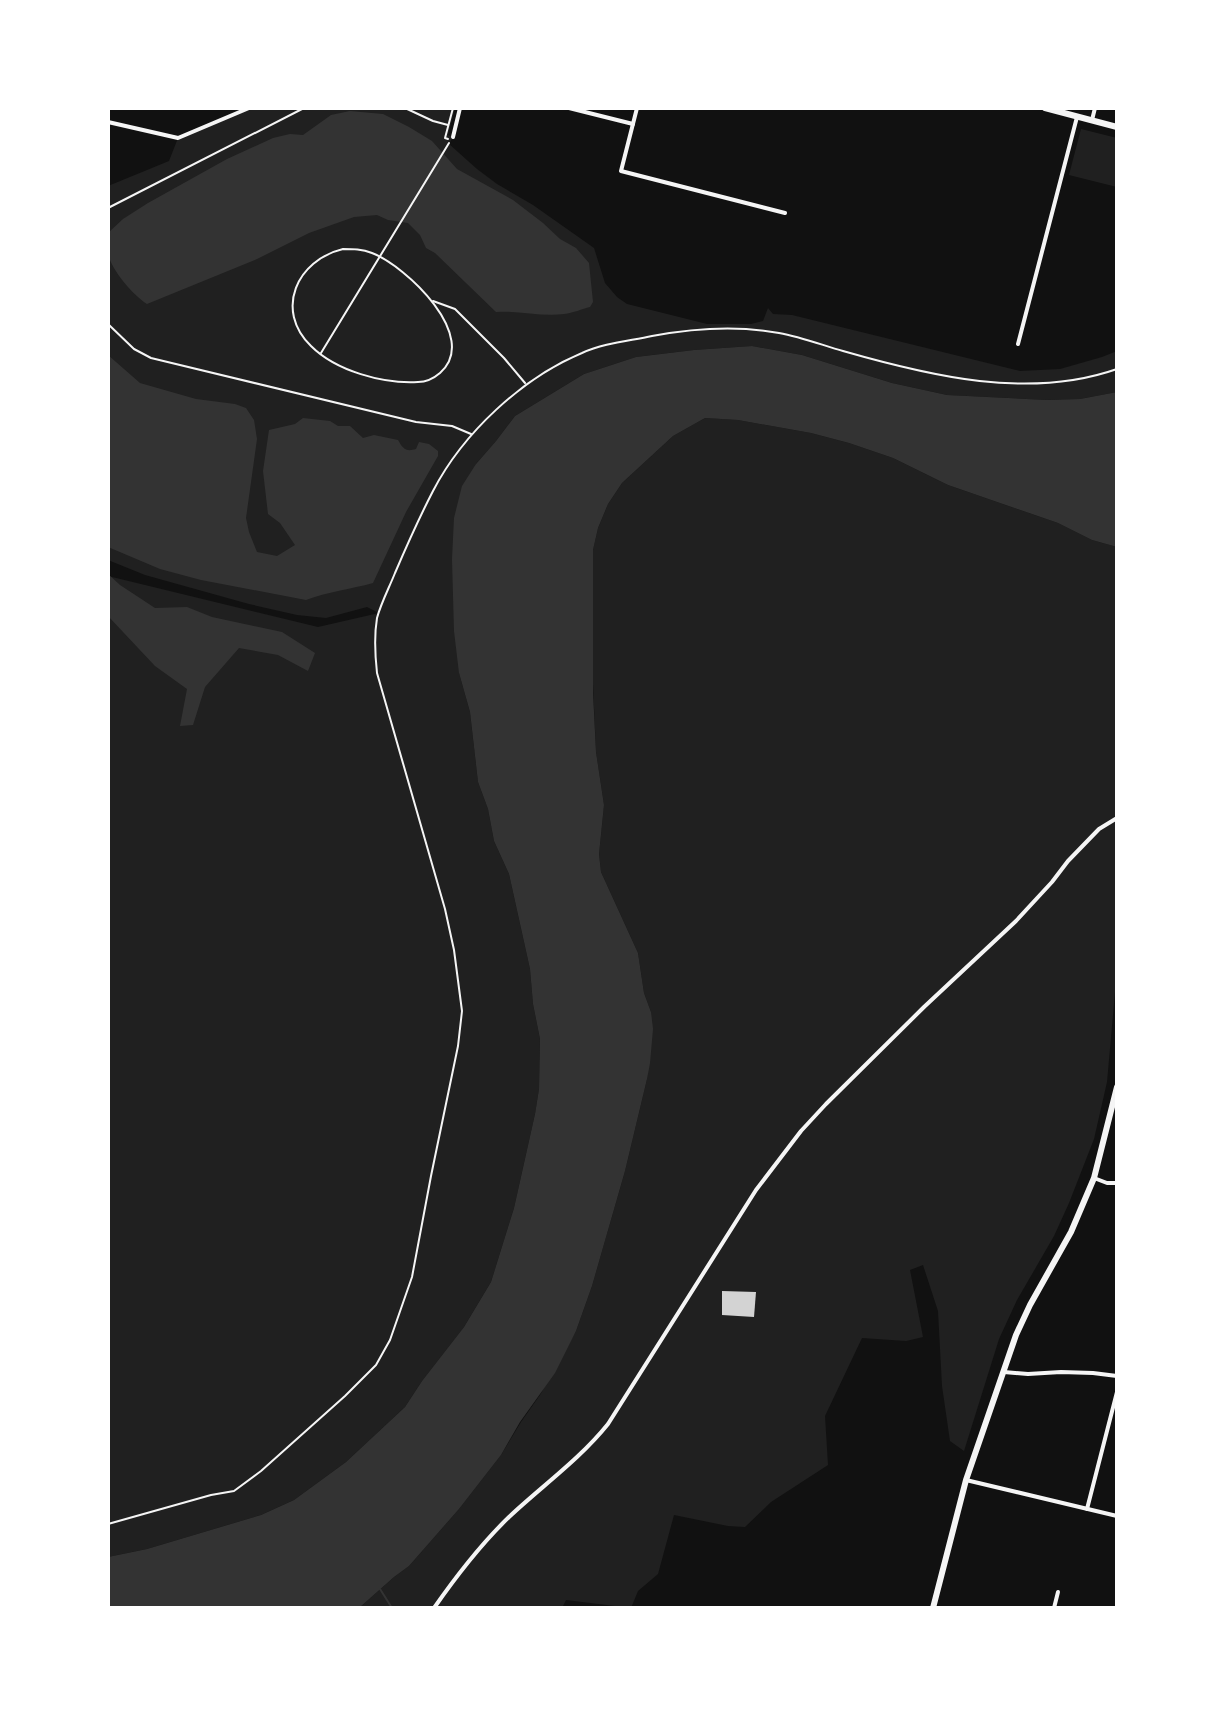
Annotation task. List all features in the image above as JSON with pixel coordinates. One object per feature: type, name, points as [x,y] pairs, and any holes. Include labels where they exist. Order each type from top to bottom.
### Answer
[{"type":"main road","points":[[1045,108],[1117,127]]},
{"type":"main road","points":[[933,1608],[966,1480],[1016,1335],[1071,1232],[1094,1178],[1117,1087]]},
{"type":"street","points":[[108,122],[178,138],[249,108]]},
{"type":"street","points":[[453,137],[460,108]]},
{"type":"street","points":[[569,108],[633,124]]},
{"type":"street","points":[[637,108],[621,171],[785,213]]},
{"type":"street","points":[[1092,120],[1095,108]]},
{"type":"street","points":[[1018,344],[1077,117]]},
{"type":"street","points":[[434,1608],[484,1542],[608,1424],[756,1190],[801,1131],[924,1007],[1016,921],[1099,829],[1117,818]]},
{"type":"street","points":[[1094,1178],[1117,1183]]},
{"type":"street","points":[[1003,1372],[1117,1376]]},
{"type":"street","points":[[1087,1509],[1117,1392]]},
{"type":"street","points":[[966,1480],[1117,1516]]},
{"type":"street","points":[[1054,1608],[1058,1592]]},
{"type":"path","points":[[108,208],[304,108]]},
{"type":"path","points":[[405,108],[449,125],[453,108]]},
{"type":"path","points":[[321,354],[449,144]]},
{"type":"path","points":[[343,249],[362,249],[380,257],[410,278],[432,301],[441,313],[452,340],[452,352],[444,370],[424,382],[377,379],[337,364],[309,345],[296,323],[293,308],[297,282],[318,258],[343,249]]},
{"type":"path","points":[[432,301],[455,309],[526,384]]},
{"type":"path","points":[[108,324],[134,349],[151,358],[416,422],[452,426],[472,435]]},
{"type":"path","points":[[108,1524],[234,1491],[261,1471],[367,1375],[386,1348],[396,1326],[416,1261],[462,1011],[445,909],[377,673],[376,623],[429,497],[472,435],[526,384],[558,364],[600,347],[670,333],[722,328],[787,334],[869,358],[980,381],[1048,384],[1117,369]]},
{"type":"shaded area","points":[[249,108],[455,108],[448,135],[453,137],[449,144],[497,184],[594,248],[605,283],[627,304],[707,324],[763,321],[768,308],[773,314],[792,315],[1020,371],[1060,369],[1117,351],[1117,392],[1080,399],[1047,400],[947,395],[892,383],[802,355],[752,346],[636,357],[584,374],[515,416],[476,464],[459,673],[470,712],[478,782],[488,809],[494,841],[509,874],[530,969],[540,1039],[535,1114],[514,1208],[491,1282],[464,1327],[405,1407],[346,1462],[294,1500],[261,1515],[147,1549],[108,1557],[108,576],[318,627],[379,613],[367,607],[326,618],[297,615],[145,575],[108,560],[108,186],[169,161],[178,138]]},
{"type":"shaded area","points":[[350,111],[383,114],[409,127],[432,141],[457,169],[513,200],[560,239],[576,248],[589,263],[593,302],[590,307],[555,315],[496,312],[426,248],[420,235],[408,223],[377,215],[354,217],[309,233],[257,259],[147,304],[118,274],[108,253],[108,233],[123,219],[227,159],[273,138],[303,135],[331,115]]},
{"type":"shaded area","points":[[1081,129],[1117,138],[1117,187],[1069,175]]},
{"type":"shaded area","points":[[752,346],[802,355],[892,383],[947,395],[1047,400],[1080,399],[1117,392],[1117,547],[948,485],[893,458],[849,443],[738,420],[705,418],[673,436],[622,483],[608,504],[593,550],[593,692],[596,752],[604,805],[599,854],[601,872],[638,953],[653,1029],[647,1079],[625,1171],[576,1331],[555,1373],[501,1455],[459,1509],[409,1566],[359,1608],[108,1608],[108,1557],[147,1549],[261,1515],[294,1500],[346,1462],[405,1407],[464,1327],[491,1282],[514,1208],[535,1114],[540,1039],[530,969],[509,874],[494,841],[488,809],[478,782],[470,712],[459,673],[454,631],[452,559],[454,518],[462,486],[515,416],[584,374],[636,357]]},
{"type":"shaded area","points":[[108,355],[140,383],[196,399],[246,408],[254,420],[257,439],[246,518],[257,552],[277,556],[295,545],[280,523],[268,514],[263,471],[269,430],[295,424],[303,418],[330,421],[338,426],[350,426],[363,438],[374,435],[398,440],[407,450],[416,449],[419,442],[429,444],[438,451],[373,583],[306,600],[201,580],[160,569],[108,547]]},
{"type":"shaded area","points":[[705,418],[738,420],[849,443],[893,458],[948,485],[1117,547],[1117,970],[1107,1082],[1094,1139],[1054,1236],[1017,1300],[999,1339],[964,1451],[950,1441],[942,1386],[938,1311],[923,1265],[910,1270],[923,1337],[906,1341],[862,1338],[825,1416],[828,1465],[771,1502],[745,1527],[674,1515],[658,1574],[638,1591],[631,1608],[566,1600],[562,1608],[359,1608],[409,1566],[501,1455],[576,1331],[592,1286],[647,1079],[651,1012],[644,993],[638,953],[601,872],[599,854],[604,805],[596,752],[592,662],[593,550],[608,504],[622,483],[673,436]]},
{"type":"shaded area","points":[[108,574],[155,608],[187,607],[212,617],[282,632],[315,653],[308,671],[278,655],[239,648],[205,687],[193,725],[180,726],[187,689],[155,666],[108,616]]},
{"type":"building","points":[[722,1291],[756,1292],[754,1317],[722,1315]]},
{"type":"waterway","points":[[380,1589],[392,1608]]}]
